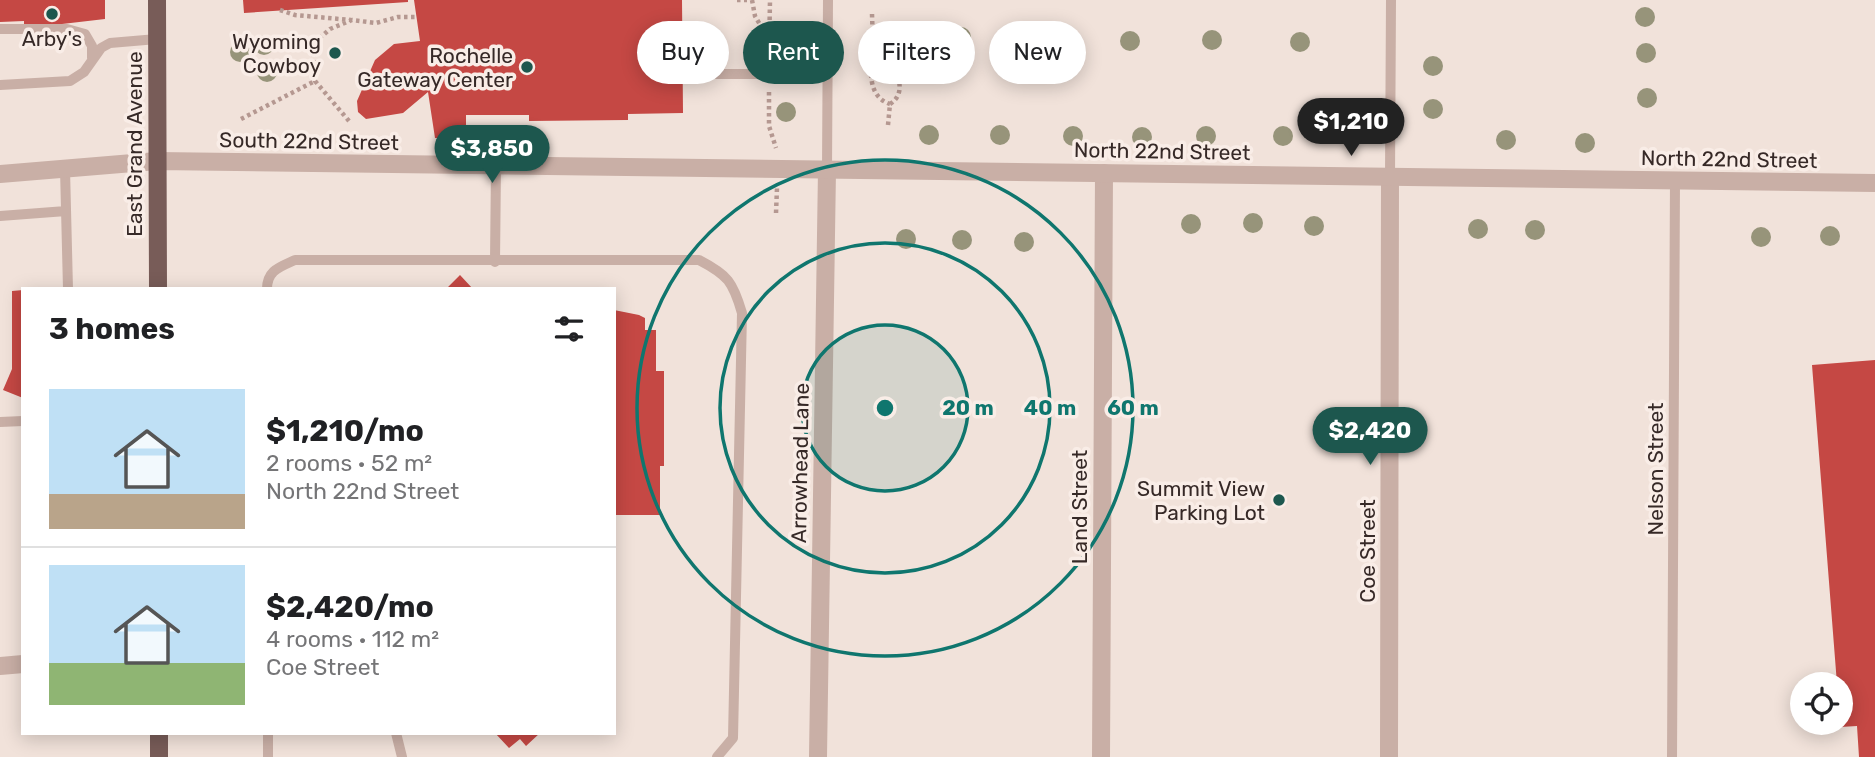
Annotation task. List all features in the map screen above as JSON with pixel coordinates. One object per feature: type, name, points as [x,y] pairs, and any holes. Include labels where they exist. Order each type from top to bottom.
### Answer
[{"type":"main road","name":"East Grand Avenue","points":[[157,0],[158,287]]},
{"type":"main road","points":[[159,735],[159,757]]},
{"type":"street","name":"South 22nd Street","points":[[0,174],[157,161],[827,170]]},
{"type":"street","name":"North 22nd Street","points":[[827,170],[1875,183]]},
{"type":"street","name":"Arrowhead Lane","points":[[818,757],[827,170]]},
{"type":"street","name":"Land Street","points":[[1101,757],[1104,173]]},
{"type":"street","name":"Coe Street","points":[[1389,757],[1390,177]]},
{"type":"street","points":[[0,666],[21,664]]},
{"type":"lane","points":[[828,0],[828,21]]},
{"type":"lane","points":[[1390,177],[1391,0]]},
{"type":"lane","points":[[0,29],[67,29],[85,34],[92,46],[92,58]]},
{"type":"lane","points":[[0,85],[70,81],[84,72],[92,58],[110,43],[157,39]]},
{"type":"lane","points":[[827,170],[828,84]]},
{"type":"lane","points":[[495,262],[496,166]]},
{"type":"lane","points":[[65,169],[68,287]]},
{"type":"lane","name":"Nelson Street","points":[[1672,757],[1675,181]]},
{"type":"lane","points":[[0,216],[66,211]]},
{"type":"lane","points":[[267,287],[267,281],[274,269],[295,260],[699,260],[721,271],[734,286],[742,313],[733,738],[717,757]]},
{"type":"lane","points":[[0,422],[21,421]]},
{"type":"lane","points":[[268,735],[268,757]]},
{"type":"lane","points":[[396,735],[402,757]]},
{"type":"path","points":[[737,0],[749,0],[758,21]]},
{"type":"path","points":[[770,0],[770,21]]},
{"type":"path","points":[[280,10],[295,15],[376,23],[398,17],[416,18]]},
{"type":"path","points":[[872,14],[872,21]]},
{"type":"path","points":[[349,121],[315,81],[313,44],[330,29],[352,20]]},
{"type":"path","points":[[241,119],[315,81]]},
{"type":"path","points":[[769,84],[769,126],[776,141],[776,213]]},
{"type":"path","points":[[872,84],[879,97],[890,104]]},
{"type":"path","points":[[888,125],[890,104],[898,97],[898,84]]},
{"type":"building","name":"Arby's","points":[[0,0],[105,0],[105,19],[62,24],[62,27],[24,28],[24,21],[0,22]]},
{"type":"building","points":[[243,0],[408,0],[408,2],[244,13]]},
{"type":"building","name":"Rochelle Gateway Center","points":[[414,0],[682,0],[682,21],[637,21],[637,84],[683,84],[683,113],[628,114],[628,120],[529,121],[529,115],[466,115],[466,138],[435,138],[428,92],[403,113],[366,119],[358,112],[357,101],[375,60],[394,44],[420,41]]},
{"type":"building","points":[[460,275],[471,287],[448,287]]},
{"type":"building","points":[[21,290],[21,397],[3,390],[12,369],[12,291]]},
{"type":"building","points":[[616,310],[639,315],[645,318],[645,330],[656,330],[656,371],[664,371],[664,466],[660,466],[660,515],[616,515]]},
{"type":"building","points":[[1875,360],[1875,757],[1859,757],[1857,726],[1853,726],[1853,672],[1836,672],[1812,365]]},
{"type":"building","points":[[497,735],[538,735],[526,746],[520,739],[509,748]]},
{"type":"place","name":"Arby's","points":[[52,14]]},
{"type":"place","name":"Wyoming Cowboy","points":[[335,53]]},
{"type":"place","name":"Rochelle Gateway Center","points":[[527,67]]},
{"type":"place","name":"Summit View Parking Lot","points":[[1279,500]]}]
